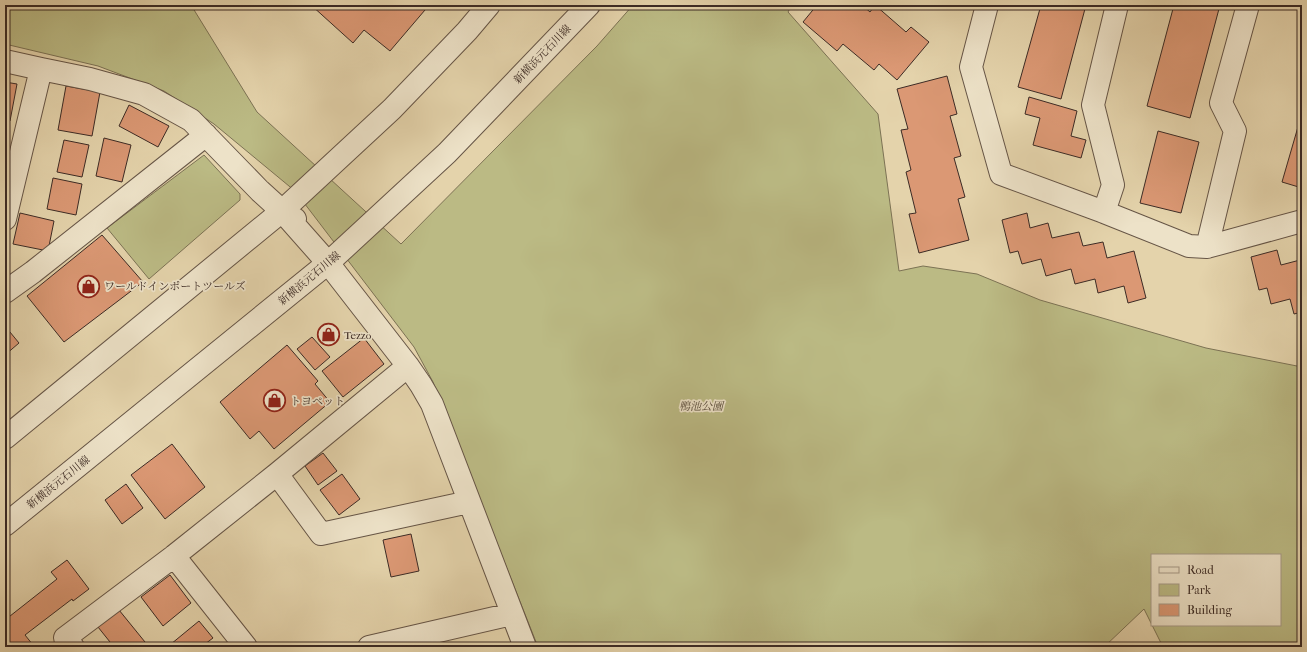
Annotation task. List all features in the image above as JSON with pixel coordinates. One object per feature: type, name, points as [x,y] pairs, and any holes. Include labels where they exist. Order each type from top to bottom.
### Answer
[{"type":"street","points":[[5,438],[282,211],[392,109],[489,5]]},
{"type":"street","name":"新横浜元石川線","points":[[5,525],[328,263],[447,153],[589,5]]},
{"type":"street","points":[[987,5],[971,67],[1001,174],[1104,212],[1189,246],[1207,247],[1302,221]]},
{"type":"street","points":[[1104,212],[1113,185],[1093,105],[1117,5]]},
{"type":"street","points":[[1207,247],[1235,131],[1220,103],[1248,5]]},
{"type":"street","points":[[5,61],[41,70],[90,79],[144,94],[191,120],[260,191],[282,211],[328,263],[408,366],[432,404],[525,647]]},
{"type":"street","points":[[5,219],[41,70]]},
{"type":"street","points":[[5,292],[33,272],[206,135]]},
{"type":"street","points":[[282,211],[330,243],[336,243],[344,236],[356,237]]},
{"type":"street","points":[[1277,229],[1302,237]]},
{"type":"street","points":[[244,242],[257,243],[274,231],[283,231],[328,263]]},
{"type":"street","points":[[73,647],[65,638],[174,556],[277,474],[408,366]]},
{"type":"street","points":[[277,474],[321,534],[469,502]]},
{"type":"street","points":[[174,556],[246,647]]},
{"type":"street","points":[[369,647],[512,614]]},
{"type":"green space","name":"鴨池公園","points":[[5,5],[191,5],[257,112],[401,244],[597,46],[633,5],[792,5],[788,12],[878,114],[899,271],[923,266],[977,274],[1040,300],[1206,348],[1302,367],[1302,647],[1163,647],[1152,626],[1281,626],[1281,554],[1151,554],[1151,623],[1144,609],[1104,647],[538,647],[433,382],[414,347],[295,191],[214,124],[164,91],[98,66],[5,44]]},
{"type":"green space","points":[[204,155],[240,194],[240,200],[149,279],[107,228]]},
{"type":"building","points":[[311,5],[421,5],[425,10],[390,51],[364,30],[353,43]]},
{"type":"building","points":[[817,5],[862,5],[870,12],[875,5],[906,32],[911,27],[929,42],[897,80],[879,64],[874,70],[843,44],[837,51],[803,22]]},
{"type":"building","points":[[1041,5],[1086,5],[1061,99],[1018,87]]},
{"type":"building","points":[[1174,5],[1220,5],[1190,118],[1147,106]]},
{"type":"building","points":[[947,76],[957,114],[950,116],[961,156],[954,158],[965,197],[958,199],[969,240],[919,253],[909,214],[916,213],[906,172],[911,170],[901,130],[908,129],[897,89]]},
{"type":"building","points":[[5,82],[17,84],[10,121],[5,120]]},
{"type":"building","points":[[66,86],[100,92],[92,136],[58,130]]},
{"type":"building","points":[[1029,97],[1077,111],[1071,136],[1086,140],[1081,158],[1033,145],[1040,118],[1025,114]]},
{"type":"building","points":[[129,105],[169,126],[158,147],[119,126]]},
{"type":"building","points":[[1302,113],[1302,188],[1282,182]]},
{"type":"building","points":[[1158,131],[1199,142],[1181,213],[1140,203]]},
{"type":"building","points":[[104,138],[131,145],[122,182],[96,176]]},
{"type":"building","points":[[64,140],[89,145],[82,177],[57,172]]},
{"type":"building","points":[[53,178],[82,184],[76,215],[47,209]]},
{"type":"building","points":[[20,213],[54,221],[48,251],[13,244]]},
{"type":"building","points":[[1027,213],[1030,228],[1048,223],[1052,238],[1079,232],[1083,246],[1103,242],[1107,258],[1134,251],[1146,298],[1128,303],[1124,286],[1098,293],[1095,279],[1075,284],[1071,269],[1046,276],[1041,259],[1022,264],[1018,251],[1010,253],[1002,220]]},
{"type":"building","points":[[102,235],[143,282],[64,342],[27,296]]},
{"type":"building","points":[[1277,250],[1281,265],[1300,260],[1302,269],[1302,312],[1294,314],[1290,299],[1271,304],[1267,288],[1259,290],[1251,257]]},
{"type":"building","points":[[5,326],[19,343],[5,355]]},
{"type":"building","points":[[312,337],[330,357],[315,370],[297,349]]},
{"type":"building","points":[[364,338],[384,364],[343,397],[322,371]]},
{"type":"building","points":[[287,345],[318,381],[315,384],[330,402],[274,449],[259,431],[250,439],[220,402]]},
{"type":"building","points":[[172,444],[205,487],[165,519],[131,475]]},
{"type":"building","points":[[323,453],[337,471],[318,485],[305,466]]},
{"type":"building","points":[[342,474],[360,499],[339,515],[320,490]]},
{"type":"building","points":[[126,484],[143,508],[122,524],[105,500]]},
{"type":"building","points":[[411,534],[419,571],[391,577],[383,540]]},
{"type":"building","points":[[67,560],[89,589],[73,601],[72,599],[25,635],[33,645],[31,647],[5,647],[5,620],[57,579],[51,572]]},
{"type":"building","points":[[170,575],[191,603],[163,626],[141,597]]},
{"type":"building","points":[[119,610],[145,642],[139,647],[114,647],[98,627]]},
{"type":"building","points":[[199,621],[213,638],[201,647],[173,647],[171,644]]},
{"type":"place","name":"ワールドインポートツールズ","points":[[88,286]]},
{"type":"place","name":"Tezzo","points":[[329,335]]},
{"type":"place","name":"トヨペット","points":[[274,401]]}]
